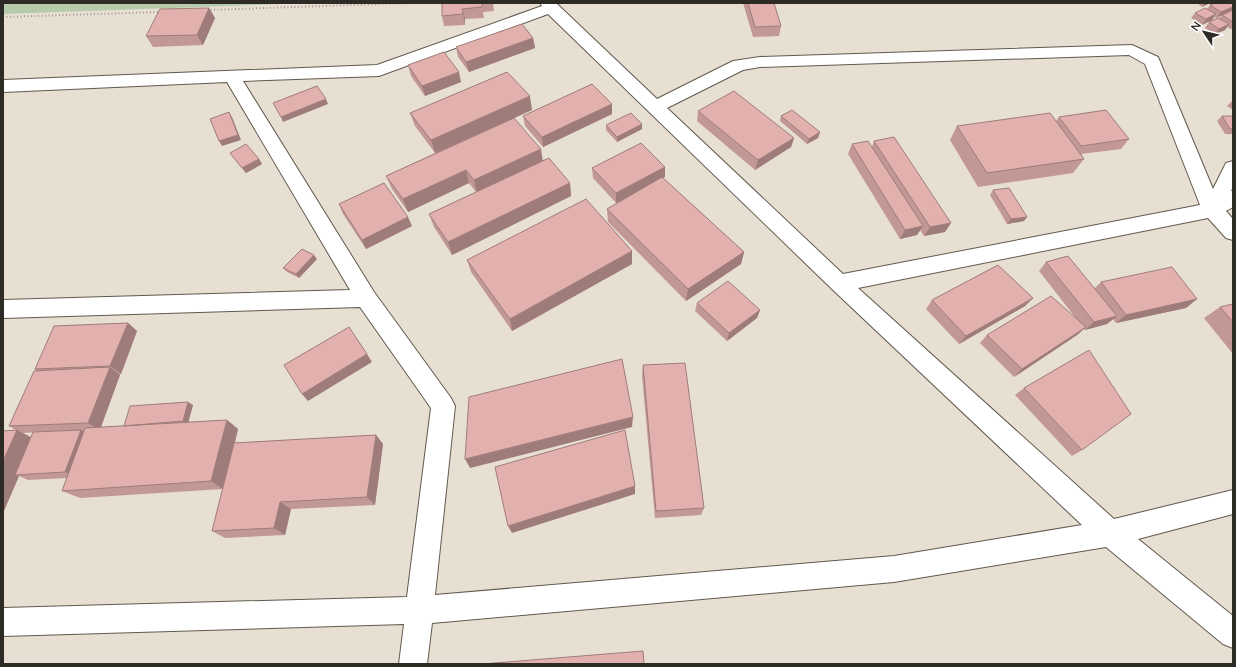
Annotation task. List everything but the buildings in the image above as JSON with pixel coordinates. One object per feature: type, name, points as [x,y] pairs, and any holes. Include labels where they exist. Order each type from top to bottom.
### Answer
[{"type":"street","points":[[3,86],[379,70],[549,6],[838,283],[1110,533],[1233,634]]},
{"type":"street","points":[[655,107],[739,65],[760,62],[1132,50],[1152,61],[1212,210],[1233,232]]},
{"type":"street","points":[[232,76],[366,298],[443,406],[418,610],[414,664]]},
{"type":"street","points":[[1212,210],[1233,168]]},
{"type":"street","points":[[838,283],[1212,210],[1233,198]]},
{"type":"street","points":[[3,309],[366,298]]},
{"type":"street","points":[[3,622],[418,610],[894,569],[1110,533],[1233,502]]},
{"type":"path","points":[[203,10],[412,3]]},
{"type":"path","points":[[3,18],[164,11]]},
{"type":"green space","points":[[3,3],[310,3],[3,14]]}]
